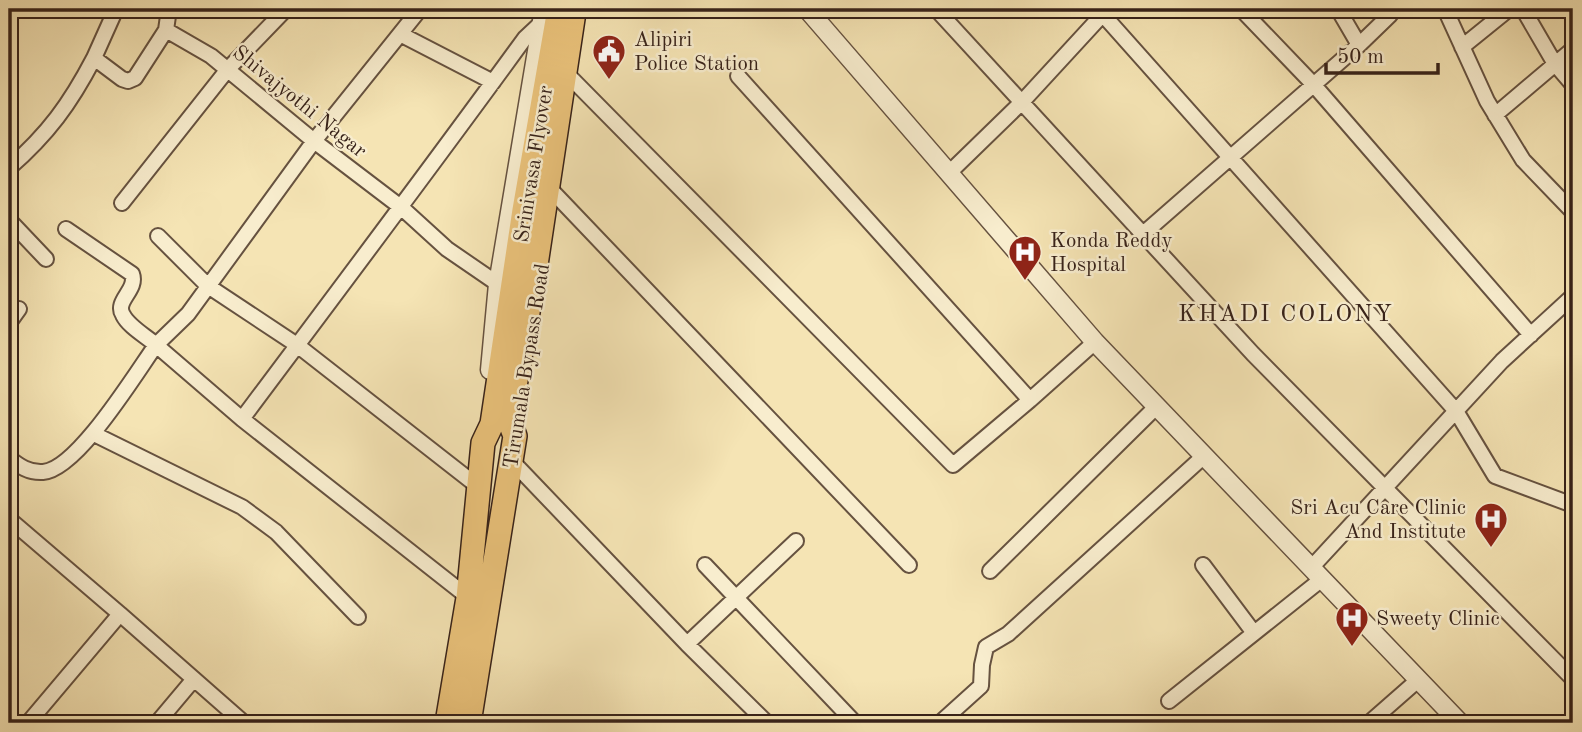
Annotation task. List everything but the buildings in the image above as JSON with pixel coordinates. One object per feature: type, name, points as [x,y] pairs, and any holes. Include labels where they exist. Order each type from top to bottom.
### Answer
[{"type":"main road","name":"Srinivasa Flyover","points":[[500,431],[534,278],[574,9]]},
{"type":"main road","name":"Srinivasa Flyover","points":[[500,431],[549,10]]},
{"type":"main road","name":"Tirumala Bypass Road","points":[[447,723],[511,460],[500,431]]},
{"type":"main road","name":"Tirumala Bypass Road","points":[[469,723],[478,604],[480,488],[500,431]]},
{"type":"street","points":[[9,169],[66,108],[117,9]]},
{"type":"street","points":[[94,58],[122,79],[128,81],[135,78],[166,30],[169,9]]},
{"type":"street","points":[[122,203],[228,69],[286,9]]},
{"type":"street","points":[[9,458],[24,469],[42,472],[58,468],[94,434],[156,345],[188,314],[314,141],[419,9]]},
{"type":"street","name":"Tirumala Bypass Road","points":[[500,431],[554,193],[581,9]]},
{"type":"street","points":[[809,9],[1095,342],[1460,723]]},
{"type":"street","points":[[936,9],[1253,354],[1573,679]]},
{"type":"street","points":[[1241,9],[1313,84],[1531,335]]},
{"type":"street","points":[[1338,9],[1359,45]]},
{"type":"street","points":[[1445,9],[1495,115],[1523,160],[1573,212]]},
{"type":"street","points":[[1462,47],[1509,9]]},
{"type":"street","points":[[1523,9],[1555,64],[1573,85]]},
{"type":"street","points":[[242,419],[327,302],[402,208],[525,38],[541,23],[549,10]]},
{"type":"street","name":"Tirumala Bypass Road","points":[[500,431],[498,284],[549,10]]},
{"type":"street","points":[[949,173],[1022,102],[1100,11],[1456,411],[1495,475],[1573,505]]},
{"type":"street","points":[[1143,234],[1390,15]]},
{"type":"street","name":"Shivajyothi Nagar","points":[[166,30],[228,69],[314,141],[402,208],[447,249],[498,284]]},
{"type":"street","points":[[400,34],[493,82]]},
{"type":"street","points":[[1495,115],[1573,48]]},
{"type":"street","points":[[738,76],[1030,400]]},
{"type":"street","points":[[570,77],[953,465],[1095,342]]},
{"type":"street","points":[[554,193],[909,565]]},
{"type":"street","points":[[9,220],[46,259]]},
{"type":"street","points":[[66,229],[132,274],[133,285],[121,306],[125,318],[242,419],[478,604]]},
{"type":"street","points":[[158,236],[208,286],[297,345],[480,488]]},
{"type":"street","points":[[1169,701],[1254,633],[1316,573],[1384,489],[1502,361],[1573,296]]},
{"type":"street","points":[[9,323],[19,309]]},
{"type":"street","points":[[990,571],[1157,406]]},
{"type":"street","points":[[94,434],[242,507],[276,532],[358,617]]},
{"type":"street","points":[[940,723],[981,686],[986,648],[1008,634],[1205,456]]},
{"type":"street","points":[[511,460],[687,644],[767,723]]},
{"type":"street","points":[[9,519],[244,723]]},
{"type":"street","points":[[687,644],[796,541]]},
{"type":"street","points":[[705,565],[855,723]]},
{"type":"street","points":[[1203,565],[1254,633]]},
{"type":"street","points":[[28,723],[120,614]]},
{"type":"street","points":[[157,723],[194,679]]},
{"type":"street","points":[[1376,721],[1418,680]]},
{"type":"place","name":"Alipiri Police Station","points":[[609,81]]},
{"type":"place","name":"Konda Reddy Hospital","points":[[1025,282]]},
{"type":"place","name":"Sri Acu Care Clinic And Institute","points":[[1491,549]]},
{"type":"place","name":"Sweety Clinic","points":[[1352,648]]},
{"type":"district","name":"KHADI COLONY","points":[[1286,313]]}]
